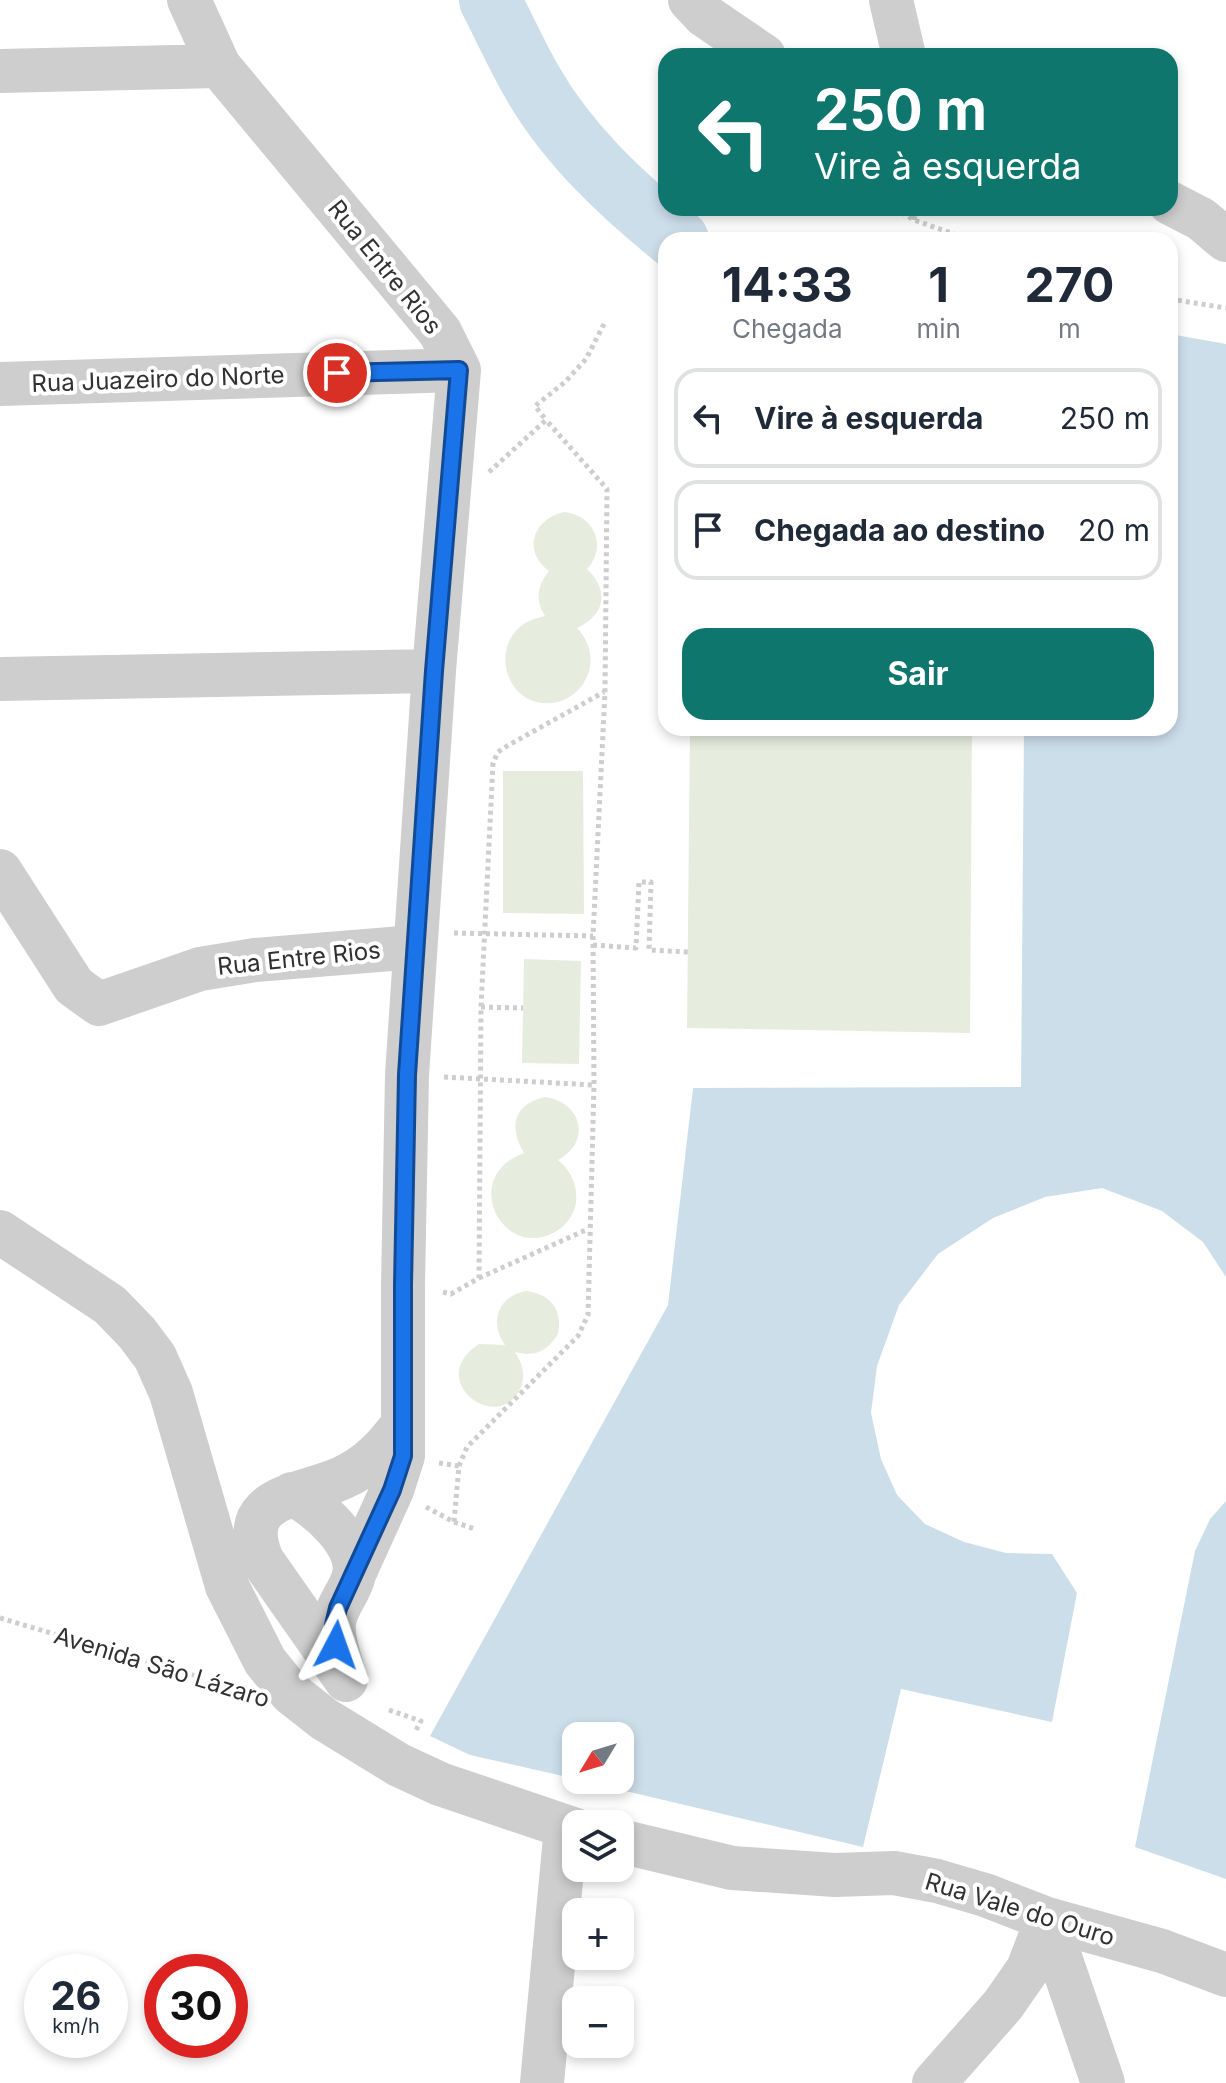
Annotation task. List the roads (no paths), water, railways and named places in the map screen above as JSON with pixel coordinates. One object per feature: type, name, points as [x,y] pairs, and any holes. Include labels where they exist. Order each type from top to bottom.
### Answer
[{"type":"street","name":"Rua Entre Rios","points":[[189,0],[219,66],[440,332],[459,370],[434,671],[407,1075],[403,1456],[392,1490],[338,1608],[334,1625],[336,1645],[346,1680]]},
{"type":"street","points":[[690,0],[704,15],[752,48]]},
{"type":"street","points":[[891,0],[902,48]]},
{"type":"street","points":[[0,71],[219,66]]},
{"type":"street","points":[[1178,207],[1201,219],[1226,240]]},
{"type":"street","name":"Rua Juazeiro do Norte","points":[[0,384],[459,370]]},
{"type":"street","points":[[0,679],[434,671]]},
{"type":"street","name":"Rua Entre Rios","points":[[0,871],[74,986],[99,1004],[200,969],[255,960],[415,947]]},
{"type":"street","points":[[0,1232],[110,1305],[155,1357],[171,1393],[233,1600],[265,1661],[291,1693],[324,1719],[384,1740],[440,1784],[562,1825]]},
{"type":"street","name":"Rua Entre Rios","points":[[384,1740],[262,1560],[254,1528],[260,1514],[276,1501],[340,1479],[367,1464],[387,1446],[403,1424]]},
{"type":"street","points":[[292,1494],[307,1501],[334,1526],[352,1557],[354,1574]]},
{"type":"street","name":"Rua Vale do Ouro","points":[[634,1844],[732,1868],[835,1875],[894,1873],[937,1881],[985,1895],[1047,1919],[1162,1951],[1226,1975]]},
{"type":"street","points":[[542,2083],[565,1882]]},
{"type":"street","points":[[934,2083],[1003,2005],[1028,1969],[1047,1919]]},
{"type":"street","points":[[1047,1919],[1103,2083]]},
{"type":"water","points":[[1178,335],[1226,344],[1226,1277],[1203,1242],[1162,1211],[1102,1188],[1045,1197],[993,1218],[938,1254],[899,1305],[877,1366],[871,1413],[881,1459],[897,1495],[925,1524],[964,1542],[1006,1553],[1052,1554],[1077,1593],[1052,1722],[901,1689],[863,1847],[634,1793],[634,1722],[562,1722],[562,1776],[470,1755],[430,1736],[668,1305],[693,1088],[1021,1087],[1024,736],[1178,736]]},
{"type":"water","points":[[1226,1501],[1226,1879],[1135,1847],[1195,1551],[1210,1519]]},
{"type":"waterway","points":[[490,0],[532,82],[562,127],[617,187],[668,232]]}]
